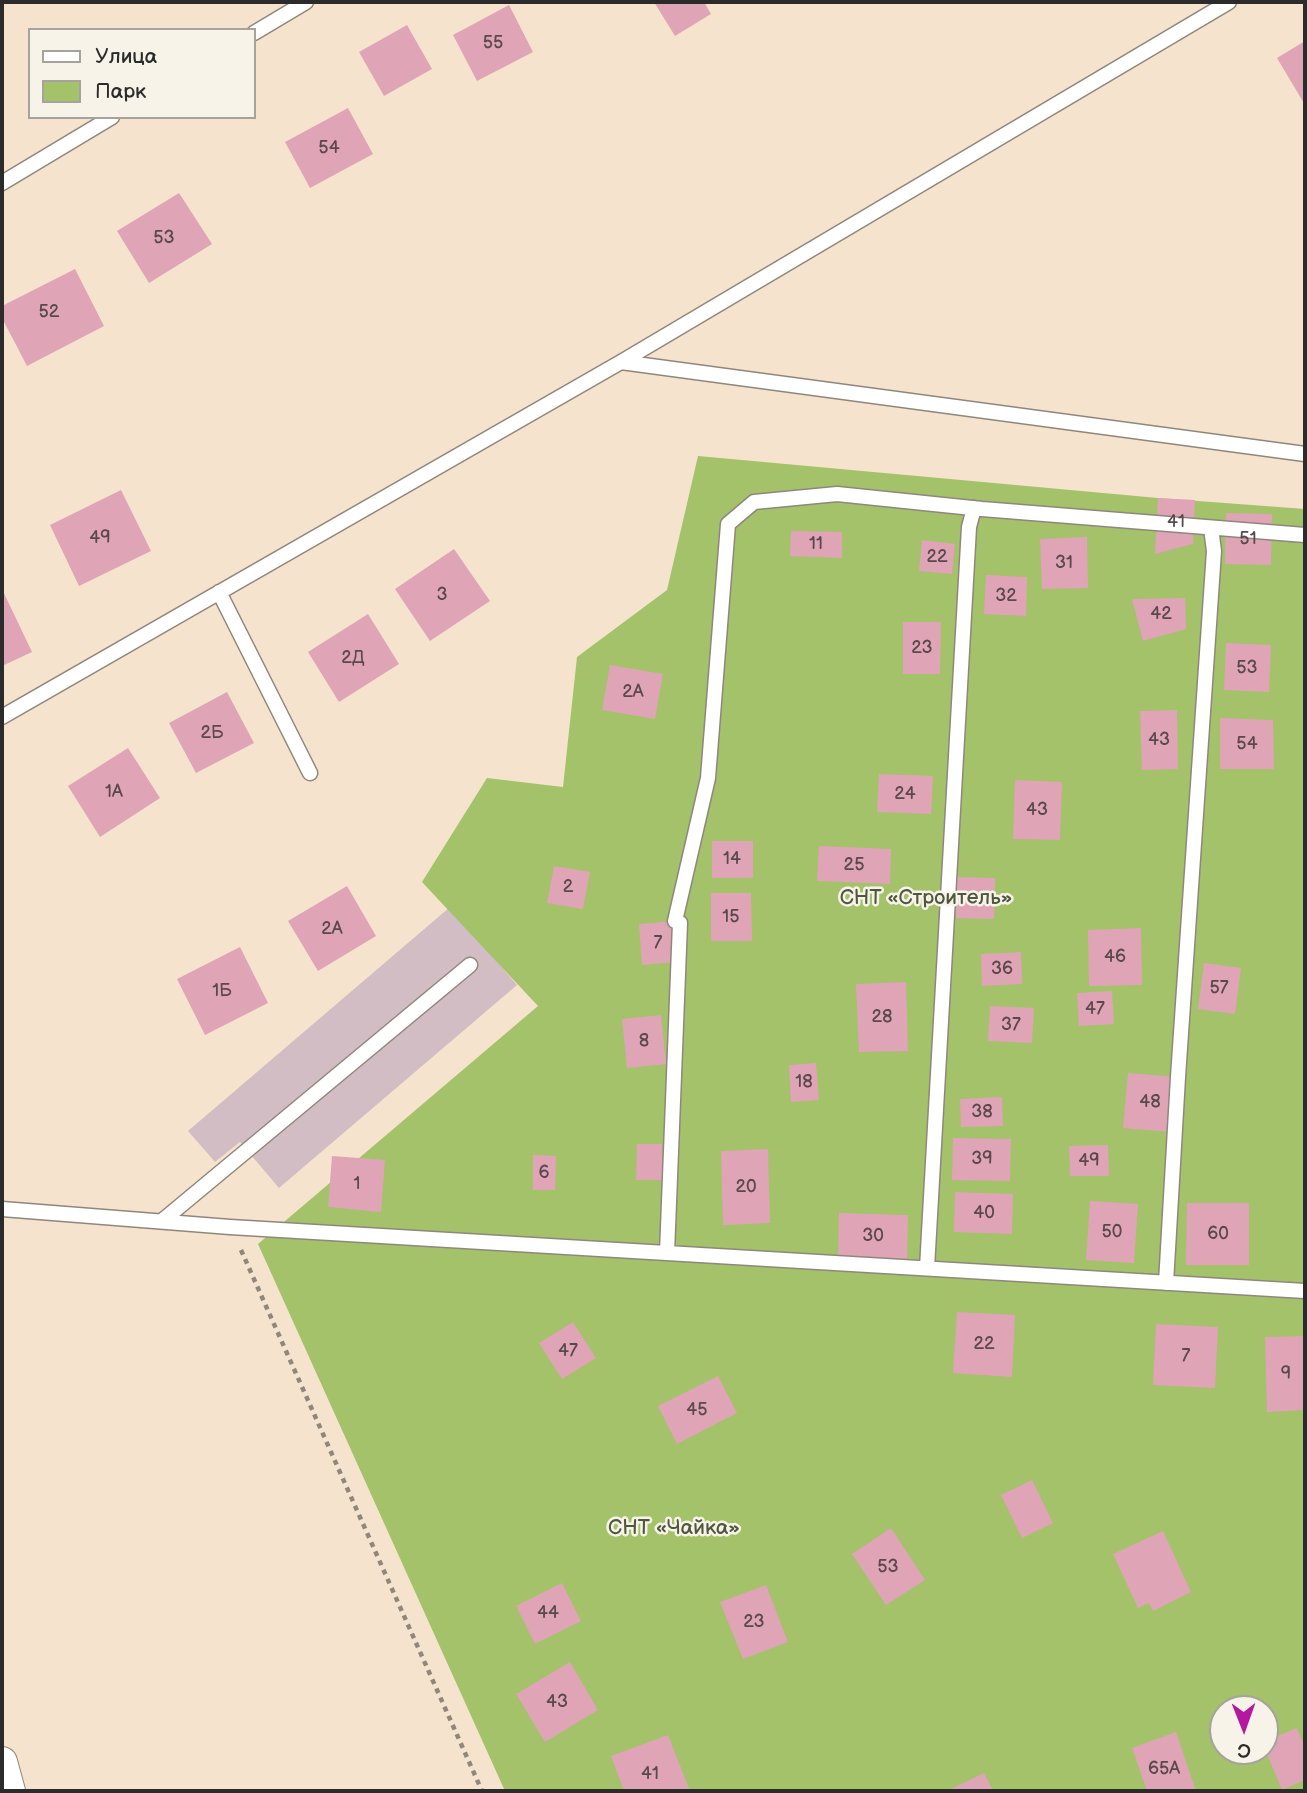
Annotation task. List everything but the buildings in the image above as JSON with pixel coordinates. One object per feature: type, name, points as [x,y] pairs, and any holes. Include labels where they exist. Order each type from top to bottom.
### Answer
[{"type":"street","points":[[2,1762],[10,1791]]},
{"type":"lane","points":[[256,32],[306,2]]},
{"type":"lane","points":[[2,717],[621,362],[1229,2]]},
{"type":"lane","points":[[2,183],[109,119]]},
{"type":"lane","points":[[621,362],[1305,454]]},
{"type":"lane","points":[[667,1253],[680,922],[675,921],[708,778],[728,524],[754,502],[837,494],[1305,536]]},
{"type":"lane","points":[[927,1268],[969,527],[974,508]]},
{"type":"lane","points":[[1166,1283],[1178,1063],[1214,551],[1211,528]]},
{"type":"lane","points":[[219,592],[310,773]]},
{"type":"lane","points":[[162,1222],[470,965]]},
{"type":"lane","points":[[2,1209],[230,1227],[1305,1291]]},
{"type":"path","points":[[230,1227],[482,1791]]},
{"type":"shaded area","points":[[450,907],[517,985],[279,1188],[240,1142],[215,1162],[188,1131]]},
{"type":"green space","points":[[698,456],[1305,509],[1305,1791],[505,1791],[258,1244],[538,1006],[422,882],[487,778],[563,787],[577,657],[667,590]]},
{"type":"park label","name":"СНТ «Строитель»","points":[[926,899]]},
{"type":"park label","name":"СНТ «Чайка»","points":[[674,1529]]}]
